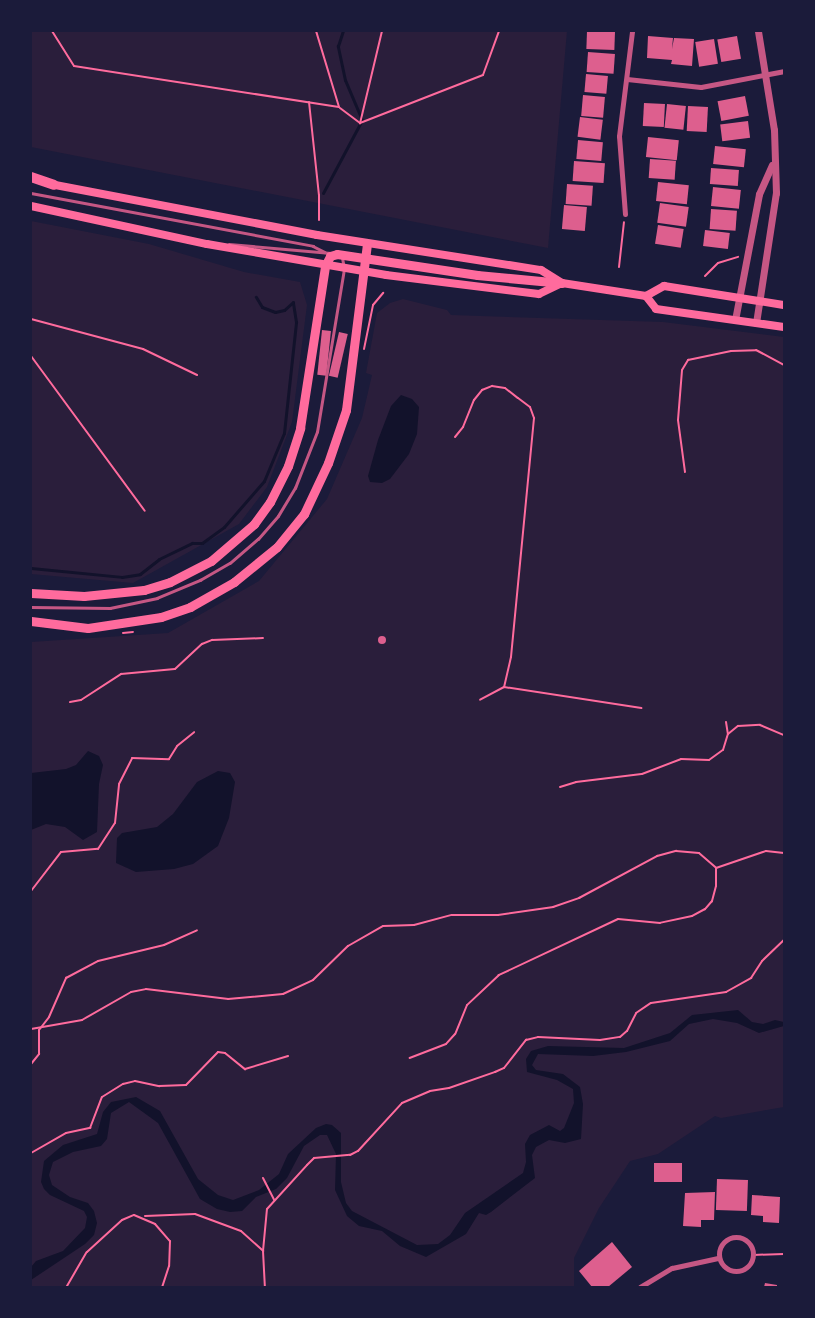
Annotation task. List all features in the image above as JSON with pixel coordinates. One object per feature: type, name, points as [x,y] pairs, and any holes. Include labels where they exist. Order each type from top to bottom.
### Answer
[{"type":"highway","points":[[31,179],[54,185]]},
{"type":"main road","points":[[54,185],[367,244],[541,270],[562,284]]},
{"type":"main road","points":[[31,206],[207,244],[364,272],[540,294],[562,284]]},
{"type":"main road","points":[[31,621],[88,628],[162,618],[190,607],[234,582],[277,547],[304,514],[328,463],[346,410],[367,244]]},
{"type":"main road","points":[[31,593],[84,596],[144,590],[177,578],[211,561],[254,524],[270,502],[288,466],[300,428],[325,266],[330,256],[337,254],[477,276],[562,284],[646,296],[664,286],[739,299],[784,304]]},
{"type":"main road","points":[[646,296],[656,309],[784,327]]},
{"type":"street","points":[[625,214],[619,136],[632,31]]},
{"type":"street","points":[[756,323],[776,193],[773,164],[774,130],[763,75],[758,31]]},
{"type":"street","points":[[627,78],[701,87],[784,71]]},
{"type":"street","points":[[735,320],[759,194],[773,164]]},
{"type":"street","points":[[737,1236],[751,1244],[754,1255],[748,1266],[738,1271],[726,1268],[718,1258],[722,1243],[737,1236]]},
{"type":"street","points":[[640,1287],[672,1268],[718,1258]]},
{"type":"lane","points":[[31,193],[313,246],[327,252]]},
{"type":"lane","points":[[31,607],[110,608],[157,598],[200,580],[230,563],[258,539],[278,516],[309,460],[322,406],[345,260],[337,254],[327,252],[207,244]]},
{"type":"path","points":[[52,31],[74,66],[339,107],[360,123]]},
{"type":"path","points":[[316,31],[339,107]]},
{"type":"path","points":[[360,123],[382,31]]},
{"type":"path","points":[[360,123],[483,75],[499,31]]},
{"type":"path","points":[[309,102],[319,194],[319,220]]},
{"type":"path","points":[[619,267],[625,214]]},
{"type":"path","points":[[705,276],[718,263],[740,256]]},
{"type":"path","points":[[31,319],[143,349],[197,375]]},
{"type":"path","points":[[685,472],[678,420],[682,370],[688,360],[731,351],[756,350],[784,365]]},
{"type":"path","points":[[31,356],[145,511]]},
{"type":"path","points":[[455,437],[463,427],[474,400],[482,390],[492,386],[505,388],[530,407],[534,418],[511,657],[504,687]]},
{"type":"path","points":[[70,702],[81,700],[121,674],[175,669],[202,644],[212,640],[263,638]]},
{"type":"path","points":[[480,700],[504,687],[641,708]]},
{"type":"path","points":[[560,787],[576,782],[642,774],[680,759],[709,760],[723,750],[728,734],[726,722]]},
{"type":"path","points":[[728,734],[738,726],[760,725],[784,735]]},
{"type":"path","points":[[31,890],[62,852],[98,849],[115,823],[119,784],[132,758],[169,759],[177,746],[194,732]]},
{"type":"path","points":[[31,1029],[82,1020],[131,992],[146,989],[228,999],[283,994],[313,980],[348,946],[383,926],[414,925],[452,915],[498,915],[553,906],[579,898],[657,856],[676,851],[699,853],[716,868],[716,886],[712,901],[705,909],[692,916],[660,923],[618,919],[499,975],[467,1005],[455,1034],[446,1044],[410,1058]]},
{"type":"path","points":[[716,868],[766,851],[784,853]]},
{"type":"path","points":[[31,1064],[39,1054],[41,1027],[49,1017],[60,987],[76,971],[98,961],[164,945],[197,930]]},
{"type":"path","points":[[265,1287],[263,1251],[267,1209],[314,1158],[347,1156],[368,1143],[402,1103],[430,1090],[450,1088],[499,1070],[526,1040],[548,1036],[600,1040],[620,1037],[628,1031],[636,1013],[651,1003],[726,992],[751,978],[762,961],[784,940]]},
{"type":"path","points":[[31,1153],[66,1133],[90,1128],[102,1097],[123,1084],[135,1081],[158,1086],[186,1085],[218,1052],[225,1053],[245,1069],[288,1056]]},
{"type":"path","points":[[263,1178],[274,1200]]},
{"type":"path","points":[[67,1286],[86,1252],[122,1220],[134,1215],[195,1214],[241,1231],[263,1251]]},
{"type":"path","points":[[144,1216],[163,1230],[170,1241],[169,1266],[162,1287]]},
{"type":"path","points":[[754,1255],[784,1254]]},
{"type":"shaded area","points":[[31,31],[567,31],[548,248],[31,147]]},
{"type":"shaded area","points":[[31,221],[149,244],[244,272],[300,282],[307,305],[292,422],[267,487],[239,524],[133,583],[31,574]]},
{"type":"shaded area","points":[[403,299],[447,310],[451,315],[663,322],[784,337],[784,1107],[721,1118],[715,1116],[658,1154],[630,1161],[599,1208],[574,1258],[574,1287],[31,1287],[31,642],[168,633],[259,581],[327,499],[362,418],[372,375],[366,373],[377,313],[390,303]]},
{"type":"shaded area","points":[[401,395],[412,399],[419,407],[417,434],[409,454],[390,479],[382,483],[370,482],[368,476],[378,440],[391,406]]},
{"type":"shaded area","points":[[88,751],[99,756],[103,765],[99,784],[97,832],[83,840],[65,827],[46,824],[31,830],[31,773],[66,769],[76,765]]},
{"type":"shaded area","points":[[218,771],[230,773],[235,782],[229,818],[218,846],[193,864],[174,869],[136,872],[116,863],[117,838],[122,833],[157,827],[173,814],[197,782]]},
{"type":"shaded area","points":[[738,1010],[752,1022],[763,1024],[775,1020],[784,1022],[784,1026],[759,1033],[737,1023],[713,1019],[689,1024],[670,1041],[626,1052],[593,1056],[538,1054],[532,1065],[536,1070],[563,1074],[580,1087],[583,1104],[581,1139],[565,1143],[549,1140],[536,1147],[532,1155],[535,1178],[491,1212],[486,1215],[479,1213],[466,1234],[426,1257],[400,1246],[382,1231],[359,1226],[347,1216],[335,1190],[336,1154],[327,1135],[320,1135],[304,1146],[287,1178],[276,1189],[256,1197],[242,1211],[230,1212],[217,1209],[200,1199],[158,1123],[129,1102],[111,1113],[107,1139],[101,1146],[73,1152],[53,1162],[49,1175],[52,1185],[70,1197],[88,1203],[94,1211],[97,1223],[94,1235],[85,1244],[31,1280],[31,1267],[36,1261],[63,1251],[85,1228],[87,1217],[84,1211],[50,1195],[44,1189],[41,1182],[44,1161],[63,1145],[97,1134],[103,1112],[111,1102],[136,1097],[160,1111],[198,1179],[218,1195],[233,1200],[259,1190],[279,1174],[288,1154],[316,1128],[326,1124],[332,1125],[341,1133],[341,1182],[346,1203],[352,1211],[417,1245],[438,1244],[450,1235],[465,1213],[523,1173],[526,1162],[525,1144],[530,1135],[549,1125],[560,1131],[564,1128],[574,1103],[573,1089],[557,1080],[527,1072],[526,1059],[531,1051],[548,1046],[624,1048],[670,1033],[692,1015]]},
{"type":"building","points":[[587,31],[615,32],[614,50],[586,49]]},
{"type":"building","points":[[648,36],[673,38],[672,49],[674,38],[694,39],[692,66],[671,64],[672,60],[647,58]]},
{"type":"building","points":[[737,36],[741,59],[721,62],[717,39]]},
{"type":"building","points":[[714,39],[718,64],[699,67],[695,42]]},
{"type":"building","points":[[588,52],[615,54],[614,74],[587,72]]},
{"type":"building","points":[[586,74],[608,76],[606,94],[584,92]]},
{"type":"building","points":[[583,95],[605,97],[603,118],[581,116]]},
{"type":"building","points":[[745,96],[749,116],[721,121],[718,101]]},
{"type":"building","points":[[644,103],[665,104],[664,127],[643,126]]},
{"type":"building","points":[[667,104],[686,106],[683,130],[664,128]]},
{"type":"building","points":[[688,106],[708,107],[707,132],[687,131]]},
{"type":"building","points":[[580,117],[603,120],[600,140],[578,137]]},
{"type":"building","points":[[748,121],[750,138],[722,141],[720,124]]},
{"type":"building","points":[[648,137],[679,140],[677,160],[646,157]]},
{"type":"building","points":[[578,140],[603,142],[601,161],[576,159]]},
{"type":"building","points":[[715,146],[746,149],[744,167],[713,164]]},
{"type":"building","points":[[650,159],[676,161],[675,180],[649,178]]},
{"type":"building","points":[[574,161],[605,163],[604,183],[573,181]]},
{"type":"building","points":[[711,168],[739,170],[738,186],[710,184]]},
{"type":"building","points":[[658,182],[689,185],[687,204],[656,201]]},
{"type":"building","points":[[567,184],[593,186],[592,206],[566,204]]},
{"type":"building","points":[[713,187],[741,190],[739,209],[711,206]]},
{"type":"building","points":[[660,203],[689,207],[686,227],[657,223]]},
{"type":"building","points":[[564,205],[587,207],[585,231],[562,229]]},
{"type":"building","points":[[711,209],[737,211],[736,231],[710,229]]},
{"type":"building","points":[[658,225],[684,229],[681,248],[655,244]]},
{"type":"building","points":[[705,230],[730,233],[728,249],[703,246]]},
{"type":"building","points":[[322,330],[331,331],[326,376],[317,375]]},
{"type":"building","points":[[339,332],[348,334],[338,378],[329,376]]},
{"type":"building","points":[[382,636],[386,640],[382,644],[378,640]]},
{"type":"building","points":[[654,1163],[682,1163],[682,1182],[654,1182]]},
{"type":"building","points":[[717,1179],[748,1180],[747,1211],[716,1210]]},
{"type":"building","points":[[715,1192],[714,1220],[701,1220],[701,1227],[683,1226],[685,1193]]},
{"type":"building","points":[[752,1195],[780,1197],[779,1223],[763,1222],[763,1216],[751,1215]]},
{"type":"building","points":[[612,1242],[632,1267],[608,1287],[592,1287],[579,1271]]},
{"type":"building","points":[[765,1283],[777,1285],[777,1287],[764,1287]]},
{"type":"waterway","points":[[323,193],[362,120],[345,80],[338,46],[343,31]]},
{"type":"waterway","points":[[31,568],[122,577],[140,574],[159,559],[192,543],[202,543],[224,527],[264,481],[284,433],[296,322],[293,302],[284,310],[275,312],[262,307],[256,297]]}]
